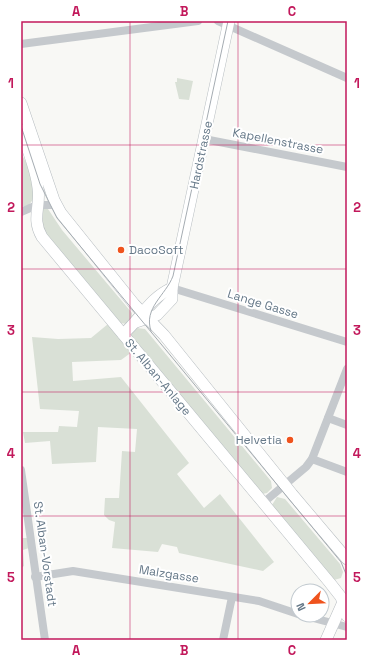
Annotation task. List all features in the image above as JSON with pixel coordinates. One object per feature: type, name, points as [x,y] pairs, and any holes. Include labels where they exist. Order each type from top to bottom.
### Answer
[{"type":"main road","name":"Hardstrasse","points":[[123,334],[142,318],[157,315],[170,303],[173,296],[172,288],[204,139],[225,22]]},
{"type":"main road","points":[[21,103],[56,204],[71,228],[142,318],[164,335],[284,485],[344,555]]},
{"type":"main road","name":"St. Alban-Anlage","points":[[21,130],[39,190],[30,211],[42,237],[263,503],[345,599],[347,616]]},
{"type":"main road","points":[[326,640],[345,599]]},
{"type":"street","points":[[21,44],[151,24],[198,21]]},
{"type":"street","points":[[225,22],[347,78]]},
{"type":"street","name":"Kapellenstrasse","points":[[204,139],[347,167]]},
{"type":"street","points":[[30,211],[56,204]]},
{"type":"street","name":"Lange Gasse","points":[[172,288],[347,342]]},
{"type":"street","points":[[263,503],[306,467],[312,459],[347,369]]},
{"type":"street","points":[[328,418],[347,425]]},
{"type":"street","points":[[312,459],[347,472]]},
{"type":"street","name":"St. Alban-Vorstadt","points":[[21,470],[45,640]]},
{"type":"street","name":"Malzgasse","points":[[35,577],[73,571],[259,601],[290,611]]},
{"type":"street","points":[[223,640],[232,597]]},
{"type":"street","points":[[330,623],[347,627]]},
{"type":"shaded area","points":[[177,78],[193,81],[189,100],[179,99],[175,82],[177,82]]},
{"type":"shaded area","points":[[21,153],[30,170],[34,198],[29,205],[21,207]]},
{"type":"shaded area","points":[[46,206],[62,230],[132,313],[132,317],[127,324],[120,323],[44,235],[40,209]]},
{"type":"shaded area","points":[[108,324],[132,352],[121,360],[72,362],[73,381],[121,377],[189,463],[177,474],[204,508],[220,494],[274,562],[263,571],[179,553],[177,547],[162,544],[158,552],[112,548],[115,522],[109,520],[104,515],[105,498],[119,498],[122,451],[135,452],[137,429],[98,427],[96,462],[52,464],[50,441],[25,443],[23,432],[58,432],[59,426],[77,427],[79,411],[40,409],[32,337],[58,339],[91,338]]},
{"type":"shaded area","points":[[137,328],[145,329],[271,481],[272,488],[267,493],[262,494],[131,336],[131,333]]},
{"type":"shaded area","points":[[277,497],[285,499],[340,564],[343,572],[341,578],[334,580],[272,505]]},
{"type":"shaded area","points":[[21,538],[27,538],[29,548],[23,550],[24,566],[21,568]]},
{"type":"tram line","points":[[151,331],[149,323],[150,315],[156,302],[170,283],[173,276],[228,21]]},
{"type":"tram line","points":[[21,126],[40,184],[57,218],[341,562],[346,574],[347,596]]},
{"type":"place","name":"DacoSoft","points":[[121,250]]},
{"type":"place","name":"Helvetia","points":[[290,440]]}]
